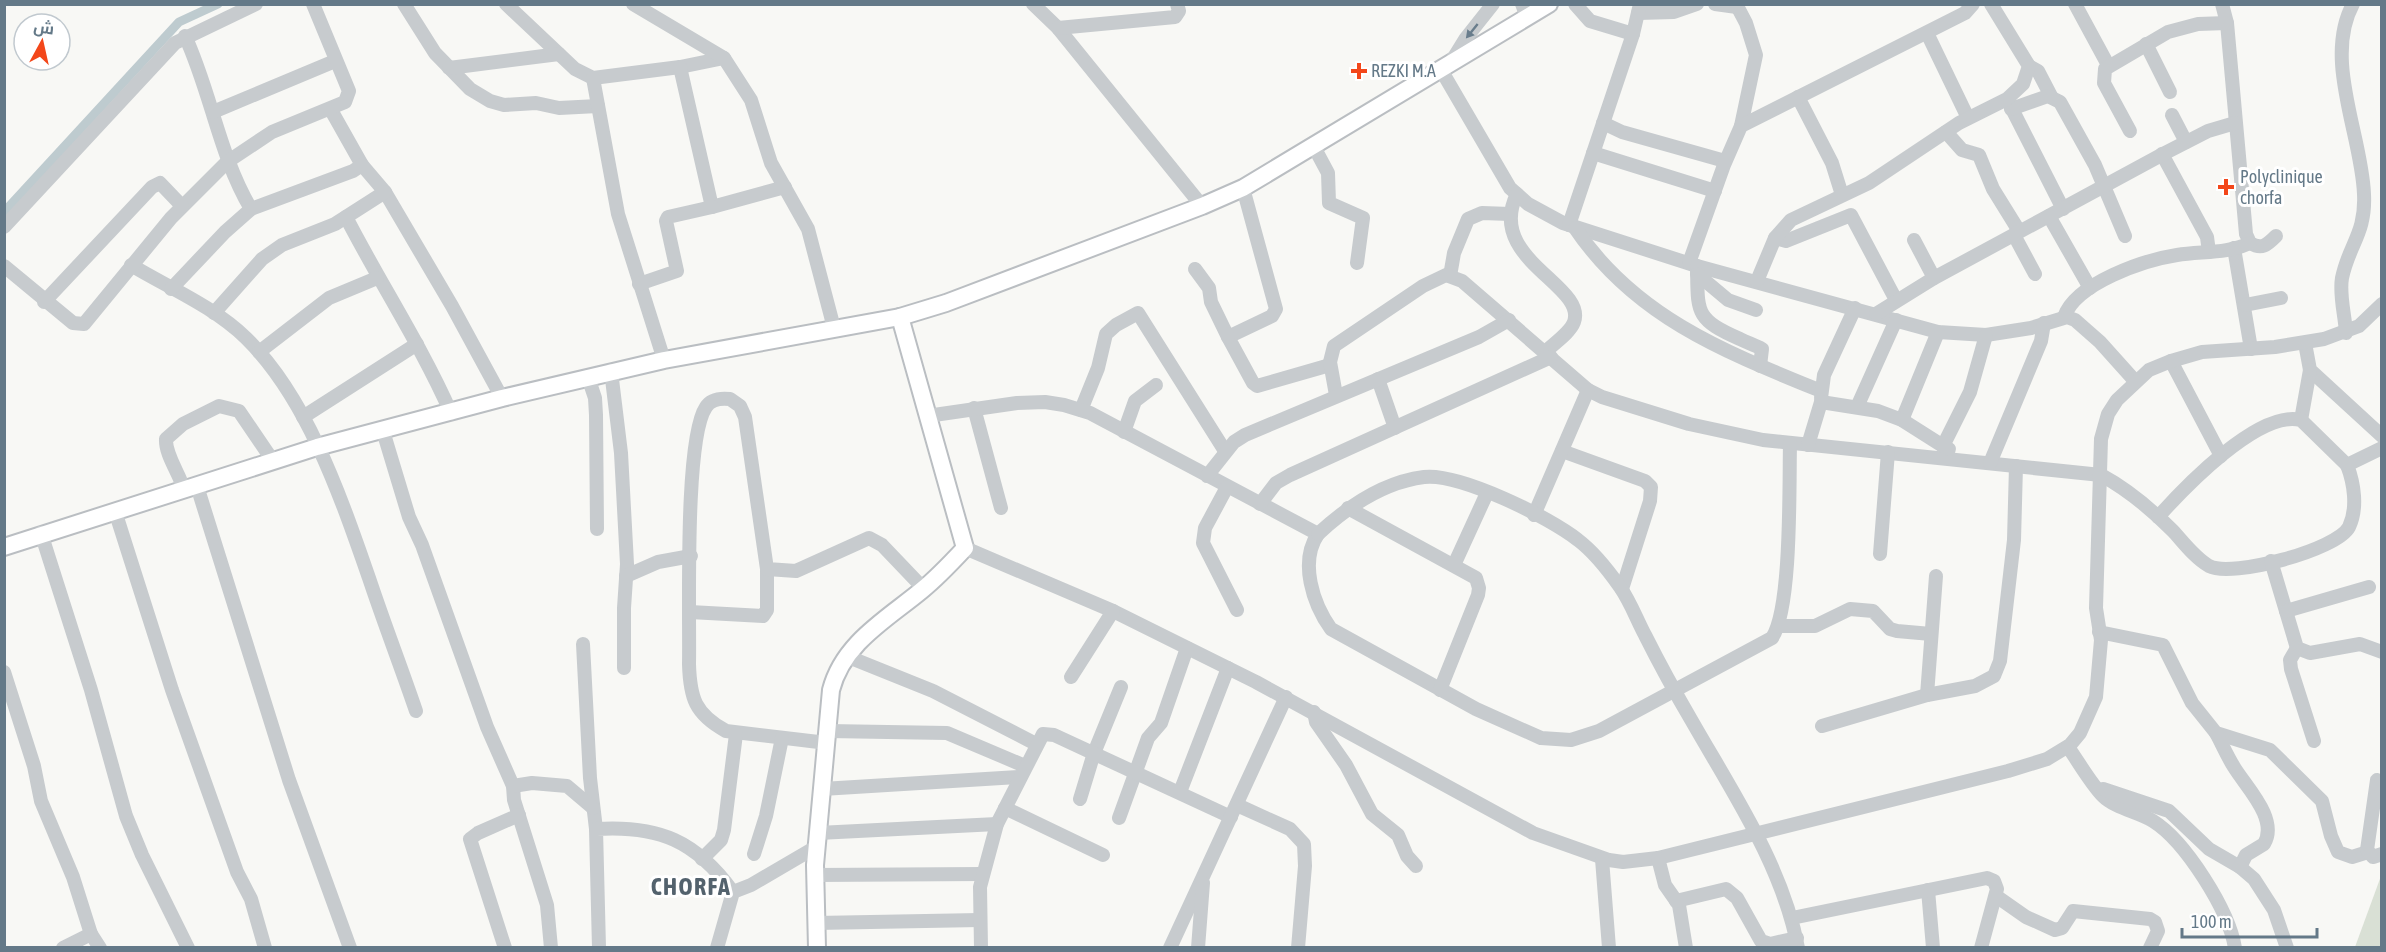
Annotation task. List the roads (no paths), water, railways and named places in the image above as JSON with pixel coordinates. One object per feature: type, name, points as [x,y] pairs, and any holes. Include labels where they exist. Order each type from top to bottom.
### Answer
[{"type":"main road","points":[[4,547],[40,533],[317,447],[502,398],[611,371],[900,316],[946,303],[1202,206],[1243,188],[1447,64],[1524,10],[1548,4]]},
{"type":"main road","points":[[817,948],[815,874],[817,840],[831,690],[836,673],[846,656],[880,624],[924,589],[965,548],[900,316]]},
{"type":"street","points":[[4,227],[145,73],[185,36],[256,4]]},
{"type":"street","points":[[4,266],[44,302],[73,323],[84,324],[182,206],[227,162],[272,132],[331,110],[345,102],[349,91],[313,4]]},
{"type":"street","points":[[404,4],[435,53],[470,89],[490,101],[504,105],[525,102],[559,108],[598,106]]},
{"type":"street","points":[[506,4],[559,54],[584,75],[592,78],[680,67],[724,58]]},
{"type":"street","points":[[633,4],[724,58],[751,100],[771,163],[808,229],[834,328]]},
{"type":"street","points":[[1033,4],[1058,28],[1202,206]]},
{"type":"street","points":[[1058,28],[1175,17],[1179,11],[1177,4]]},
{"type":"street","points":[[1493,4],[1447,64],[1498,170],[1516,194],[1528,204],[1572,227],[1694,268],[1756,281],[1938,332],[1986,335],[2064,317],[2075,320],[2100,342],[2135,381]]},
{"type":"street","points":[[1575,4],[1590,21],[1633,34]]},
{"type":"street","points":[[1572,227],[1639,9],[1674,12],[1697,4]]},
{"type":"street","points":[[1715,4],[1736,6],[1744,18],[1756,56],[1741,126],[1725,161],[1715,191],[1694,268],[1697,300],[1703,317],[1713,326],[1762,349],[1760,366]]},
{"type":"street","points":[[1741,126],[1927,33],[1965,13],[1973,4]]},
{"type":"street","points":[[1991,4],[2029,66],[2038,71],[2051,96],[2060,102],[2104,186],[2125,236]]},
{"type":"street","points":[[2075,4],[2109,65]]},
{"type":"street","points":[[2222,4],[2227,23],[2244,222],[2250,243]]},
{"type":"street","points":[[2346,333],[2342,278],[2364,217],[2362,165],[2351,119],[2342,48],[2346,23],[2353,4]]},
{"type":"street","points":[[2130,130],[2104,83],[2103,73],[2109,65],[2168,32],[2198,24],[2227,23]]},
{"type":"street","points":[[1927,33],[1968,118]]},
{"type":"street","points":[[185,36],[213,112],[227,162],[251,209]]},
{"type":"street","points":[[2146,44],[2170,92]]},
{"type":"street","points":[[449,68],[559,54]]},
{"type":"street","points":[[213,112],[335,61]]},
{"type":"street","points":[[2009,104],[2023,84],[2029,66]]},
{"type":"street","points":[[680,67],[712,207]]},
{"type":"street","points":[[592,78],[618,214],[664,360]]},
{"type":"street","points":[[1798,96],[1832,163],[1842,195]]},
{"type":"street","points":[[1756,281],[1776,238],[1791,220],[1894,168],[1968,118],[2009,104],[2051,96]]},
{"type":"street","points":[[2009,104],[2063,209]]},
{"type":"street","points":[[331,110],[362,165],[385,192],[452,306],[502,398]]},
{"type":"street","points":[[2172,115],[2186,142]]},
{"type":"street","points":[[1604,123],[1622,132],[1725,161]]},
{"type":"street","points":[[1876,314],[1934,278],[2162,154],[2219,126],[2235,123]]},
{"type":"street","points":[[1946,132],[1962,150],[1979,155],[1993,189],[2017,233],[2035,274]]},
{"type":"street","points":[[1313,145],[1328,173],[1329,203],[1364,218],[1357,263]]},
{"type":"street","points":[[1593,153],[1715,191]]},
{"type":"street","points":[[2162,154],[2207,237],[2209,252]]},
{"type":"street","points":[[171,289],[225,232],[251,209],[353,171],[362,165]]},
{"type":"street","points":[[44,302],[152,187],[160,183],[165,186],[182,206]]},
{"type":"street","points":[[639,284],[677,271],[666,221],[668,217],[785,187]]},
{"type":"street","points":[[1228,337],[1272,316],[1276,309],[1243,188]]},
{"type":"street","points":[[214,313],[262,259],[282,245],[346,217],[385,192]]},
{"type":"street","points":[[1260,504],[1276,483],[1548,354],[1574,324],[1575,316],[1569,301],[1555,284],[1518,249],[1510,214],[1516,194]]},
{"type":"street","points":[[1450,276],[1456,248],[1468,219],[1482,213],[1510,214]]},
{"type":"street","points":[[1776,238],[1783,242],[1851,215],[1896,300]]},
{"type":"street","points":[[2049,216],[2090,288]]},
{"type":"street","points":[[346,217],[377,278],[417,344],[451,413]]},
{"type":"street","points":[[1572,227],[1605,268],[1649,307],[1681,327],[1821,397],[1902,420],[1966,460]]},
{"type":"street","points":[[2064,317],[2069,305],[2090,288],[2148,263],[2178,255],[2234,248],[2250,243],[2265,246],[2276,236]]},
{"type":"street","points":[[1914,240],[1934,278]]},
{"type":"street","points":[[2234,248],[2251,349]]},
{"type":"street","points":[[131,265],[214,313],[259,352],[303,417],[336,483],[416,711]]},
{"type":"street","points":[[1694,268],[1728,300],[1756,310]]},
{"type":"street","points":[[1195,269],[1209,288],[1211,302],[1228,337],[1253,383],[1257,386],[1330,365]]},
{"type":"street","points":[[1336,395],[1330,354],[1338,342],[1437,278],[1450,276],[1462,281],[1588,390],[1622,404],[1689,424],[1790,443],[2101,475],[2125,489],[2158,516],[2196,556],[2216,569],[2244,568],[2271,561],[2322,546],[2344,534],[2349,526],[2354,503],[2353,480],[2347,465],[2301,420],[2286,419],[2264,427],[2221,456],[2182,490],[2158,516]]},
{"type":"street","points":[[259,352],[329,298],[377,278]]},
{"type":"street","points":[[2245,305],[2281,298]]},
{"type":"street","points":[[965,548],[1113,611],[1286,697],[1533,833],[1602,859],[1623,862],[1658,858],[2008,771],[2047,759],[2068,747],[2080,733],[2096,697],[2101,640],[2096,551],[2101,439],[2105,419],[2111,408],[2135,381],[2149,370],[2171,361],[2202,352],[2305,343],[2346,333],[2359,326],[2382,304]]},
{"type":"street","points":[[1808,445],[1831,360],[1855,308]]},
{"type":"street","points":[[1081,410],[1098,368],[1106,334],[1116,325],[1138,313],[1226,451]]},
{"type":"street","points":[[1207,476],[1226,451],[1245,435],[1479,337],[1509,320]]},
{"type":"street","points":[[1857,407],[1896,320]]},
{"type":"street","points":[[1990,463],[2041,341],[2044,323]]},
{"type":"street","points":[[1902,420],[1938,332]]},
{"type":"street","points":[[1943,446],[1970,392],[1986,335]]},
{"type":"street","points":[[2301,420],[2310,369],[2305,343]]},
{"type":"street","points":[[303,417],[417,344]]},
{"type":"street","points":[[2171,361],[2221,456]]},
{"type":"street","points":[[2310,369],[2382,436]]},
{"type":"street","points":[[611,371],[621,453],[626,576],[624,668]]},
{"type":"street","points":[[588,377],[595,398],[597,529]]},
{"type":"street","points":[[1378,379],[1395,428]]},
{"type":"street","points":[[1124,432],[1135,401],[1156,385]]},
{"type":"street","points":[[1534,515],[1588,390]]},
{"type":"street","points":[[690,612],[763,616],[767,610],[767,569],[745,417],[740,406],[730,399],[712,401],[702,415],[695,450],[690,612],[690,678],[694,704],[713,724],[736,734],[782,738],[947,733],[1022,772]]},
{"type":"street","points":[[927,416],[974,408],[1045,402],[1081,410],[1318,534]]},
{"type":"street","points":[[273,461],[239,411],[219,406],[183,424],[166,439],[166,446],[180,474],[191,488],[292,792],[350,948]]},
{"type":"street","points":[[974,408],[1001,508]]},
{"type":"street","points":[[383,431],[409,517],[422,545],[487,727],[513,786],[519,815],[547,905],[551,948]]},
{"type":"street","points":[[1676,901],[1726,889],[1737,898],[1761,941],[1770,944],[1797,943],[1792,918],[1754,834],[1675,692],[1622,589],[1579,540],[1487,493],[1445,477],[1424,477],[1372,495],[1348,508],[1318,534],[1311,550],[1312,593],[1318,612],[1331,629],[1440,690],[1518,729],[1554,741],[1571,740],[1599,731],[1675,692],[1772,638],[1778,626],[1786,561],[1790,443]]},
{"type":"street","points":[[2347,465],[2382,448]]},
{"type":"street","points":[[1562,451],[1645,481],[1651,486],[1650,501],[1622,589]]},
{"type":"street","points":[[1880,554],[1888,452]]},
{"type":"street","points":[[1821,726],[1927,695],[1988,681],[1998,670],[2014,540],[2016,466]]},
{"type":"street","points":[[1227,487],[1205,528],[1203,543],[1236,610]]},
{"type":"street","points":[[1454,565],[1487,493]]},
{"type":"street","points":[[1348,508],[1476,578],[1479,588],[1440,690]]},
{"type":"street","points":[[116,511],[172,690],[237,872],[251,899],[265,948]]},
{"type":"street","points":[[40,533],[91,690],[126,816],[142,855],[188,948]]},
{"type":"street","points":[[767,569],[796,571],[869,538],[882,545],[924,589]]},
{"type":"street","points":[[626,576],[658,562],[691,556]]},
{"type":"street","points":[[2271,561],[2297,648],[2290,660],[2291,669],[2313,741]]},
{"type":"street","points":[[1927,695],[1936,576]]},
{"type":"street","points":[[2286,610],[2369,587]]},
{"type":"street","points":[[1778,626],[1815,626],[1843,610],[1857,609],[1873,611],[1890,629],[1897,632],[1931,634]]},
{"type":"street","points":[[1071,677],[1113,611]]},
{"type":"street","points":[[2099,632],[2163,645],[2192,703],[2216,733],[2234,768],[2259,804],[2267,829],[2267,839],[2264,844],[2246,855],[2240,867]]},
{"type":"street","points":[[583,644],[596,829],[599,948]]},
{"type":"street","points":[[2297,648],[2310,653],[2360,644],[2382,652]]},
{"type":"street","points":[[1119,818],[1148,738],[1161,723],[1188,648]]},
{"type":"street","points":[[846,656],[933,691],[1036,744]]},
{"type":"street","points":[[1180,792],[1228,668]]},
{"type":"street","points":[[4,672],[34,766],[41,801],[73,877],[91,934],[100,948]]},
{"type":"street","points":[[1080,799],[1094,753],[1121,687]]},
{"type":"street","points":[[1170,948],[1286,697]]},
{"type":"street","points":[[1314,712],[1316,723],[1346,765],[1372,814],[1398,836],[1407,856],[1416,866]]},
{"type":"street","points":[[981,948],[982,874],[997,824],[1036,744],[1043,734],[1048,733],[1180,792],[1290,829],[1304,844],[1305,866],[1298,948]]},
{"type":"street","points":[[2216,733],[2270,750],[2278,756],[2306,788],[2322,801],[2336,850],[2352,857],[2375,853],[2377,780]]},
{"type":"street","points":[[702,859],[721,840],[724,830],[736,734]]},
{"type":"street","points":[[754,854],[766,816],[782,738]]},
{"type":"street","points":[[2068,747],[2103,796],[2163,828],[2180,847],[2217,901],[2228,924],[2235,948]]},
{"type":"street","points":[[822,789],[1022,772]]},
{"type":"street","points":[[513,786],[532,783],[567,786],[593,808]]},
{"type":"street","points":[[2098,787],[2169,811],[2209,849],[2240,867],[2259,885],[2274,910],[2287,948]]},
{"type":"street","points":[[1005,808],[1103,855]]},
{"type":"street","points":[[505,948],[470,839],[472,836],[519,815]]},
{"type":"street","points":[[733,892],[751,885],[817,840],[997,824]]},
{"type":"street","points":[[596,829],[639,830],[667,835],[719,873],[733,892]]},
{"type":"street","points":[[1658,858],[1665,885],[1676,901],[1686,948]]},
{"type":"street","points":[[1602,859],[1609,948]]},
{"type":"street","points":[[815,874],[982,874]]},
{"type":"street","points":[[1198,948],[1203,878]]},
{"type":"street","points":[[1792,918],[1987,878],[1996,884],[1996,896],[1981,948]]},
{"type":"street","points":[[1928,890],[1933,948]]},
{"type":"street","points":[[717,948],[733,892]]},
{"type":"street","points":[[1996,896],[2026,917],[2055,930],[2062,928],[2073,911],[2150,919],[2158,927],[2150,948]]},
{"type":"street","points":[[816,923],[980,920]]},
{"type":"street","points":[[63,948],[91,934]]},
{"type":"waterway","points":[[4,212],[179,22],[218,4]]},
{"type":"place","name":"REZKI M.A","points":[[1359,71]]},
{"type":"place","name":"Polyclinique chorfa","points":[[2226,187]]},
{"type":"district","name":"CHORFA","points":[[691,887]]}]
